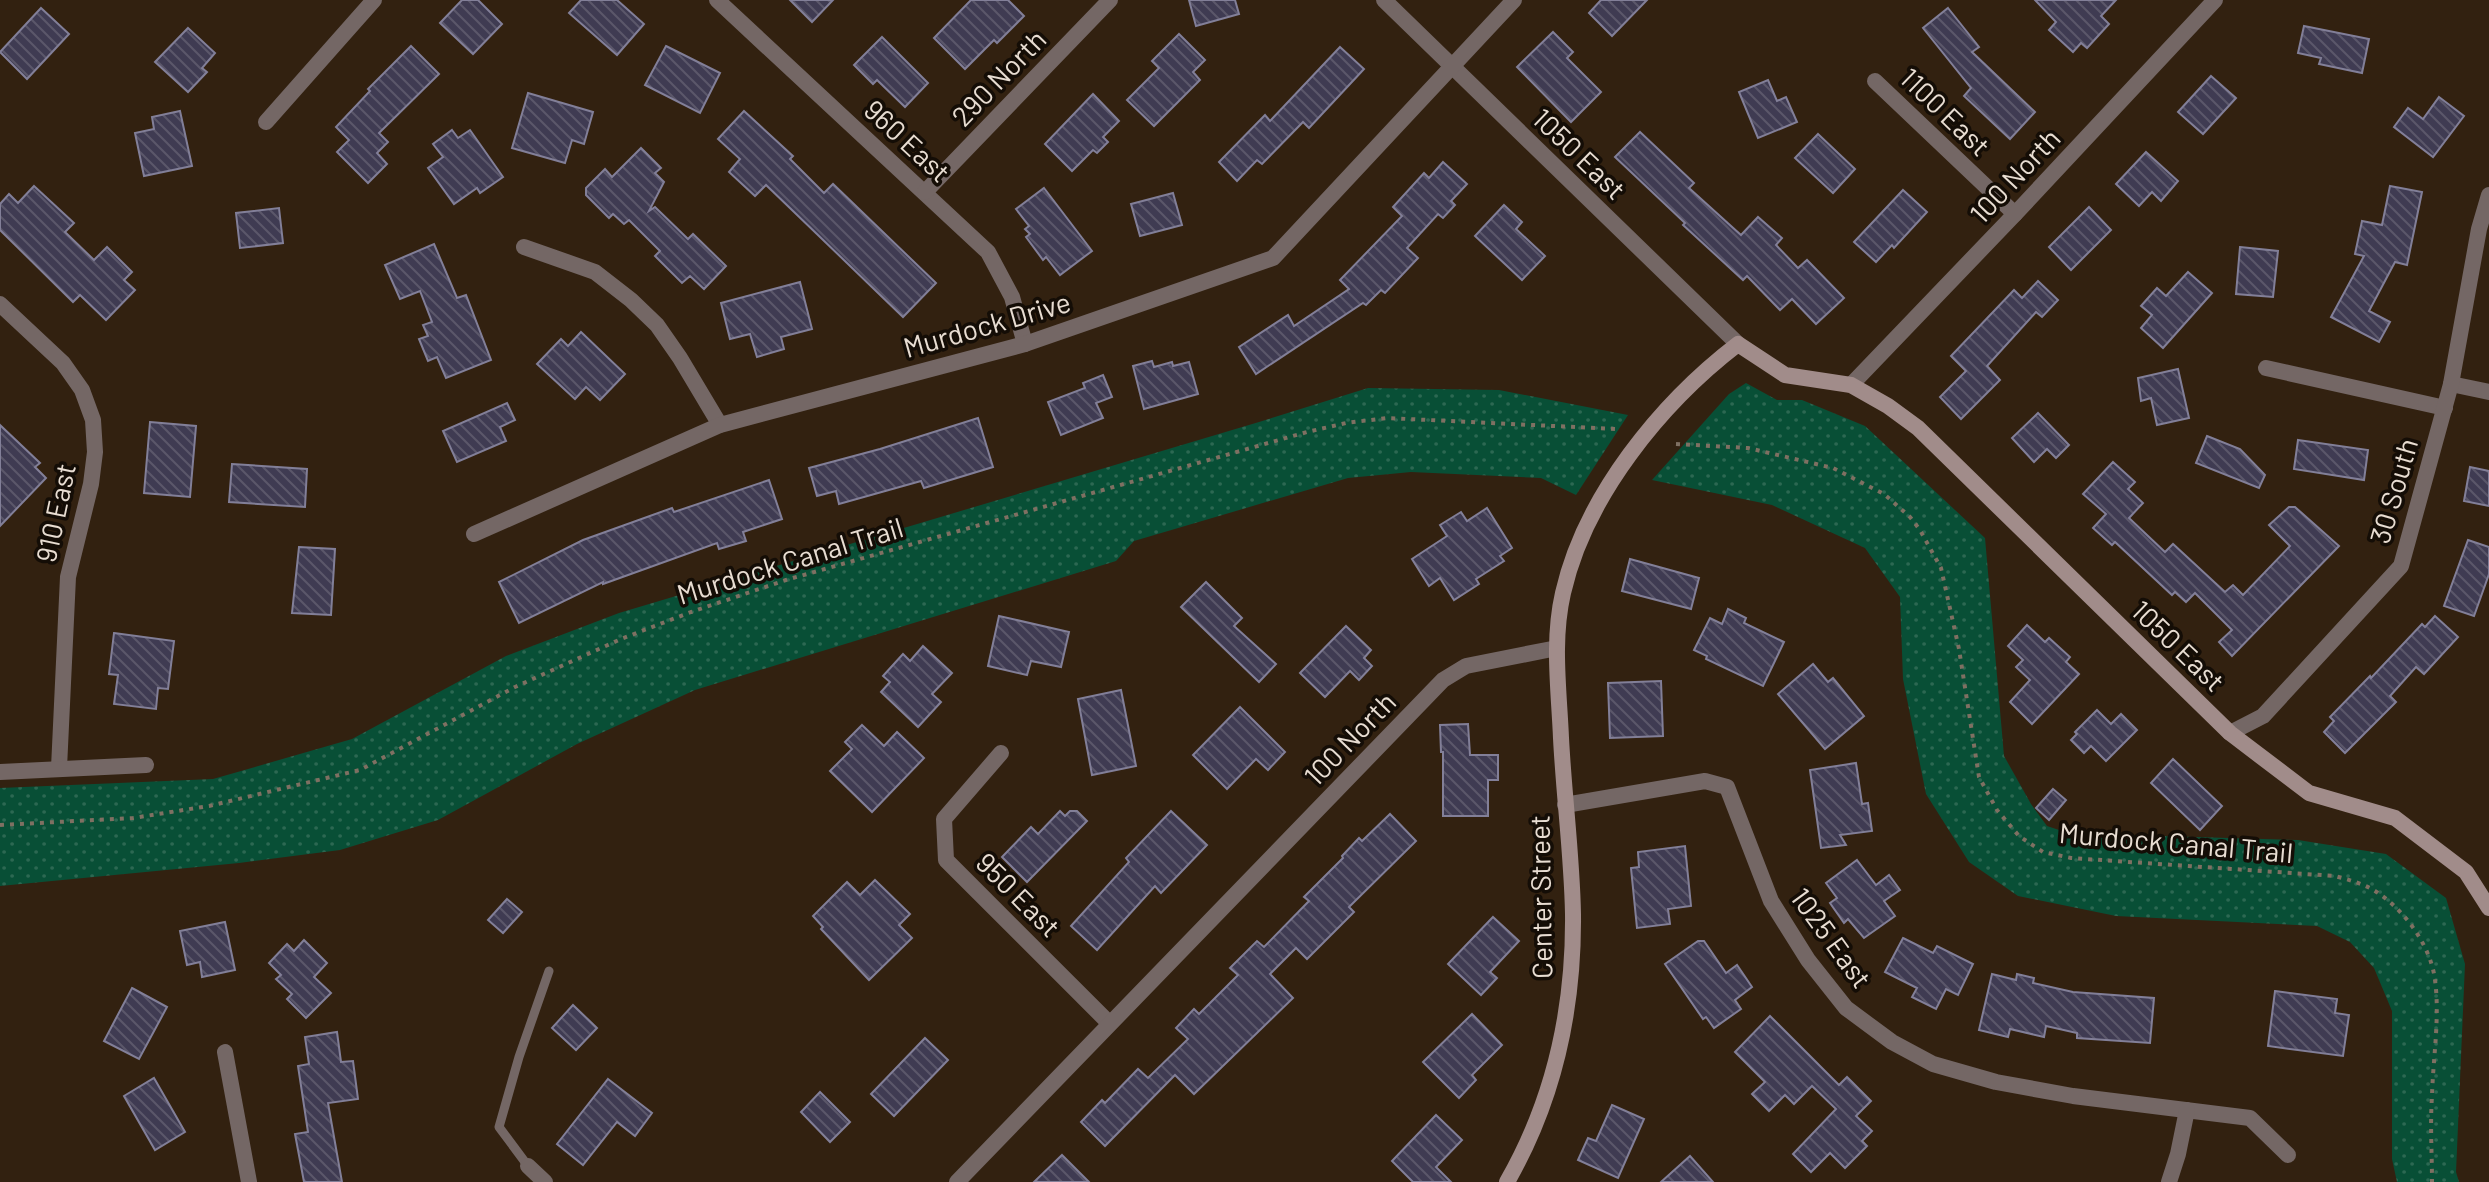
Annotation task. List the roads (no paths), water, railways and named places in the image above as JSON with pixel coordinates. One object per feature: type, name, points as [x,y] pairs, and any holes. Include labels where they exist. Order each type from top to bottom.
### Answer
[{"type":"street","points":[[266,122],[374,0]]},
{"type":"street","name":"960 East","points":[[717,0],[988,252],[1012,297],[1025,344]]},
{"type":"street","name":"290 North","points":[[925,192],[1110,0]]},
{"type":"street","name":"1050 East","points":[[1384,0],[1738,344]]},
{"type":"street","name":"Murdock Drive","points":[[474,534],[720,425],[1025,344],[1273,258],[1514,0]]},
{"type":"street","name":"100 North","points":[[1851,385],[2015,214],[2206,3]]},
{"type":"street","name":"1100 East","points":[[1875,81],[2015,214]]},
{"type":"street","name":"30 South","points":[[2230,733],[2263,716],[2401,566],[2451,384],[2479,229],[2489,195]]},
{"type":"street","points":[[524,247],[595,272],[631,300],[657,325],[720,425]]},
{"type":"street","name":"910 East","points":[[0,304],[63,363],[82,390],[93,420],[95,452],[91,484],[68,577],[59,768]]},
{"type":"street","points":[[1557,648],[1562,595],[1598,503],[1642,437],[1711,365],[1738,344],[1785,375],[1851,385]]},
{"type":"street","points":[[2266,368],[2445,408]]},
{"type":"street","points":[[2451,384],[2489,392]]},
{"type":"street","name":"1050 East","points":[[1851,385],[1918,428],[2230,733],[2309,793],[2395,818],[2466,872],[2489,908]]},
{"type":"street","name":"100 North","points":[[957,1182],[1443,680],[1466,666],[1557,648]]},
{"type":"street","name":"Center Street","points":[[1511,1181],[1545,1104],[1568,1000],[1573,914],[1557,648]]},
{"type":"street","name":"950 East","points":[[1001,753],[944,819],[946,860],[1109,1023]]},
{"type":"street","points":[[0,772],[146,765]]},
{"type":"street","name":"1025 East","points":[[1565,805],[1705,781],[1727,787],[1771,901],[1808,960],[1846,1008],[1892,1042],[1933,1064],[1996,1082],[2073,1096],[2250,1118],[2288,1155]]},
{"type":"street","points":[[225,1052],[249,1182]]},
{"type":"street","points":[[2169,1182],[2187,1110]]},
{"type":"street","points":[[528,1166],[545,1182]]},
{"type":"lane","points":[[528,1166],[499,1127],[549,971]]}]
